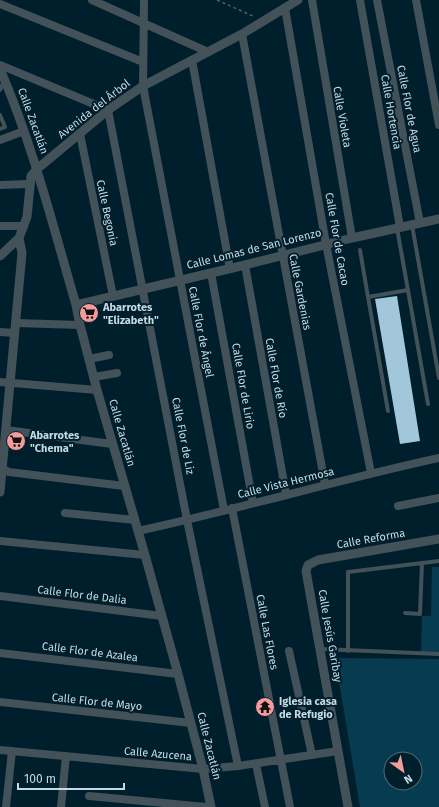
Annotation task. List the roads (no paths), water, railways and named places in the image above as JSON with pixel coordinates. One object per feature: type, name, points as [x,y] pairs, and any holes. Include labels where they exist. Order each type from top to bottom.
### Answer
[{"type":"street","points":[[92,0],[208,52]]},
{"type":"street","name":"Calle Flor de Ángel","points":[[144,0],[143,86],[180,280],[228,509]]},
{"type":"street","name":"Calle Violeta","points":[[312,0],[352,238]]},
{"type":"street","name":"Calle Hortencia","points":[[360,0],[399,228]]},
{"type":"street","name":"Calle Flor de Agua","points":[[377,0],[416,224]]},
{"type":"street","points":[[416,0],[439,125]]},
{"type":"street","name":"Avenida del Árbol","points":[[0,256],[19,238],[27,217],[30,176],[37,168],[108,110],[143,86],[242,34],[291,3]]},
{"type":"street","name":"Calle Flor de Cacao","points":[[291,3],[326,244],[371,473]]},
{"type":"street","points":[[0,4],[143,62]]},
{"type":"street","name":"Calle Gardenias","points":[[242,34],[325,484]]},
{"type":"street","points":[[192,60],[230,268]]},
{"type":"street","points":[[0,66],[108,110]]},
{"type":"street","name":"Calle Zacatlán","points":[[0,69],[37,168],[76,305],[89,360],[112,444],[178,674],[212,807]]},
{"type":"street","name":"Calle Flor de Liz","points":[[108,110],[187,520],[238,766]]},
{"type":"street","points":[[0,140],[24,131]]},
{"type":"street","name":"Calle Begonia","points":[[80,134],[113,296]]},
{"type":"street","points":[[0,185],[29,184]]},
{"type":"street","name":"Calle Lomas de San Lorenzo","points":[[76,305],[245,265],[326,244],[439,219]]},
{"type":"street","points":[[0,226],[24,226]]},
{"type":"street","points":[[0,492],[4,426],[10,383],[22,253],[19,238]]},
{"type":"street","name":"Calle Flor de Río","points":[[245,265],[286,494]]},
{"type":"street","name":"Calle Flor de Lirio","points":[[211,273],[253,503]]},
{"type":"street","points":[[0,332],[15,328],[80,325]]},
{"type":"street","points":[[89,360],[109,355]]},
{"type":"street","points":[[94,377],[117,373]]},
{"type":"street","points":[[0,382],[97,390]]},
{"type":"street","points":[[4,426],[112,444]]},
{"type":"street","name":"Calle Vista Hermosa","points":[[138,531],[187,520],[325,484],[439,458]]},
{"type":"street","points":[[1,468],[9,472],[124,486]]},
{"type":"street","points":[[398,506],[439,498]]},
{"type":"street","name":"Calle Las Flores","points":[[228,509],[290,807]]},
{"type":"street","points":[[65,513],[135,520]]},
{"type":"street","name":"Calle Reforma","points":[[308,565],[318,560],[439,539]]},
{"type":"street","points":[[0,541],[145,555]]},
{"type":"street","name":"Calle Jesús Garibay","points":[[308,565],[306,571],[348,807]]},
{"type":"street","name":"Calle Flor de Dalia","points":[[0,596],[162,616]]},
{"type":"street","points":[[289,651],[312,755]]},
{"type":"street","name":"Calle Flor de Azalea","points":[[0,653],[178,674]]},
{"type":"street","name":"Calle Flor de Mayo","points":[[0,702],[191,723]]},
{"type":"street","name":"Calle Azucena","points":[[0,750],[203,769],[256,764],[338,751]]},
{"type":"street","points":[[6,807],[12,751]]},
{"type":"street","points":[[61,807],[66,756]]},
{"type":"street","points":[[256,764],[265,807]]},
{"type":"street","points":[[89,796],[206,807]]},
{"type":"lane","points":[[0,90],[5,80]]},
{"type":"lane","points":[[0,115],[5,128],[0,129]]},
{"type":"lane","points":[[416,224],[439,378]]},
{"type":"lane","points":[[399,228],[428,404]]},
{"type":"lane","points":[[360,250],[388,411]]},
{"type":"lane","points":[[368,297],[408,290]]},
{"type":"lane","points":[[348,651],[348,572],[439,561]]},
{"type":"lane","points":[[405,613],[420,614],[422,563]]},
{"type":"lane","points":[[321,649],[439,654]]},
{"type":"place","name":"Abarrotes \"Elizabeth\"","points":[[89,313]]},
{"type":"place","name":"Abarrotes \"Chema\"","points":[[16,441]]},
{"type":"place","name":"Iglesia casa de Refugio","points":[[265,707]]}]
